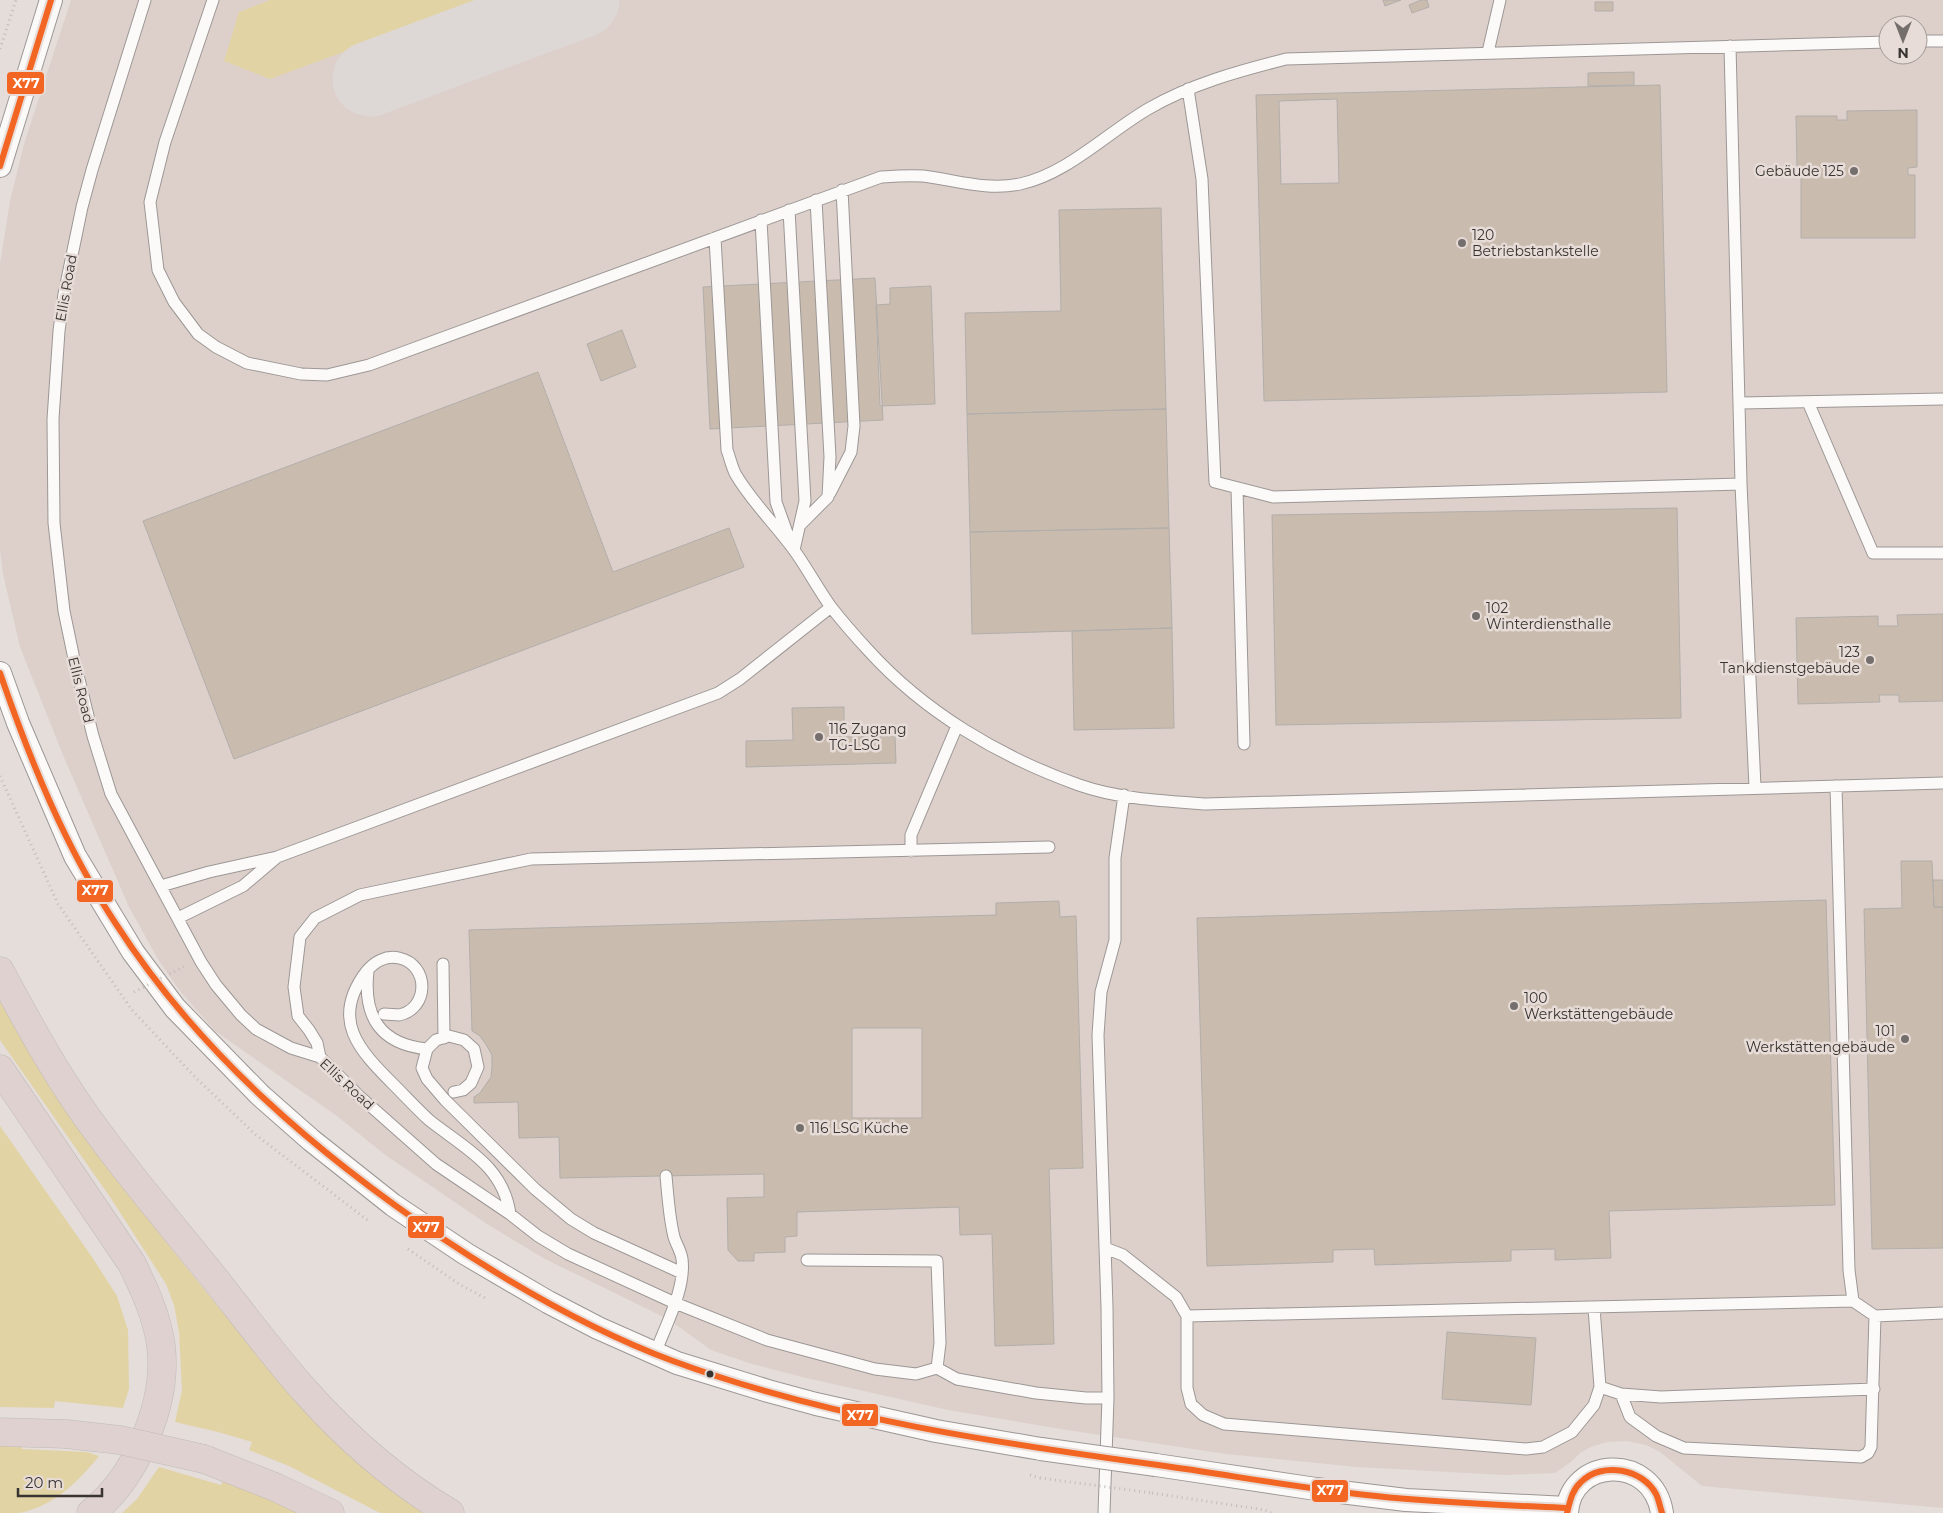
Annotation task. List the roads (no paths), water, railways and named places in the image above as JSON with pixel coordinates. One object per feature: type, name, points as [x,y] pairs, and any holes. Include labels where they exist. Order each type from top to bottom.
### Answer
[{"type":"highway","points":[[0,971],[65,1084],[100,1135],[300,1385],[328,1415],[385,1468],[450,1513]]},
{"type":"highway","points":[[0,1068],[132,1264],[147,1295],[156,1322],[161,1348],[161,1364],[159,1390],[153,1421],[132,1465],[101,1505],[91,1513]]},
{"type":"highway","points":[[0,1432],[66,1434],[120,1440],[204,1460],[275,1487],[330,1513]]},
{"type":"street","points":[[0,166],[51,0]]},
{"type":"street","points":[[0,673],[21,731],[75,856],[133,952],[175,1008],[286,1119],[394,1205],[466,1254],[548,1302],[655,1354],[708,1373],[816,1404],[936,1431],[1041,1449],[1316,1489],[1406,1500],[1567,1510],[1572,1493],[1582,1481],[1596,1472],[1611,1469],[1626,1470],[1641,1477],[1653,1487],[1660,1500],[1662,1513]]},
{"type":"lane","name":"Ellis Road","points":[[145,0],[92,170],[74,244],[59,331],[53,419],[53,470],[58,561],[64,611],[74,659],[93,736],[111,794],[201,962],[216,985],[241,1015],[256,1029],[290,1048],[320,1057],[358,1095],[436,1164],[510,1214],[538,1236],[568,1254],[675,1303],[767,1340],[876,1369],[916,1374],[937,1368]]},
{"type":"lane","points":[[213,0],[166,142],[150,202],[158,270],[174,302],[198,334],[216,347],[247,363],[268,368],[327,375],[361,368],[881,177],[924,176],[972,185],[998,186],[1021,184],[1050,174],[1148,109],[1188,89],[1231,73],[1286,59],[1878,42]]},
{"type":"lane","points":[[1488,52],[1500,0]]},
{"type":"lane","points":[[1928,42],[1943,41]]},
{"type":"lane","points":[[1730,46],[1741,484],[1755,787]]},
{"type":"lane","points":[[1188,89],[1202,179],[1215,482],[1274,497],[1741,484]]},
{"type":"lane","points":[[800,526],[828,497],[852,452],[854,426],[842,190]]},
{"type":"lane","points":[[816,200],[830,457],[828,497]]},
{"type":"lane","points":[[789,210],[805,501],[794,550]]},
{"type":"lane","points":[[762,220],[776,502],[794,550]]},
{"type":"lane","points":[[715,238],[727,450],[735,474],[757,505],[794,550],[831,606],[868,651],[904,684],[957,726],[1008,755],[1070,781],[1097,790],[1162,801],[1206,804],[1943,783]]},
{"type":"lane","points":[[1740,403],[1943,398]]},
{"type":"lane","points":[[1808,402],[1873,553],[1943,553]]},
{"type":"lane","points":[[1237,488],[1244,744]]},
{"type":"lane","points":[[161,886],[209,872],[277,857],[718,693],[740,679],[831,606]]},
{"type":"lane","points":[[911,851],[912,835],[957,726]]},
{"type":"lane","points":[[1836,786],[1848,1270],[1853,1301]]},
{"type":"lane","points":[[1104,1513],[1108,1398],[1098,1035],[1101,992],[1115,940],[1115,858],[1124,795]]},
{"type":"lane","points":[[320,1057],[317,1044],[310,1030],[298,1016],[294,987],[300,937],[314,918],[360,895],[530,859],[1049,847]]},
{"type":"lane","points":[[178,918],[243,886],[277,857]]},
{"type":"lane","points":[[384,1014],[400,1015],[414,1006],[420,999],[421,978],[416,968],[405,959],[393,956],[382,959],[368,969],[355,987],[350,1006],[350,1024],[356,1041],[370,1062],[428,1119],[482,1161],[498,1176],[505,1192],[510,1214]]},
{"type":"lane","points":[[443,964],[444,1038]]},
{"type":"lane","points":[[368,969],[367,1001],[383,1033],[396,1042],[427,1049]]},
{"type":"lane","points":[[454,1092],[463,1090],[471,1083],[478,1067],[474,1049],[464,1040],[449,1036],[436,1040],[427,1049],[422,1068],[427,1079],[445,1100],[535,1189],[571,1219],[594,1233],[682,1273]]},
{"type":"lane","points":[[655,1354],[675,1303],[682,1273],[682,1258],[674,1236],[669,1210],[666,1176]]},
{"type":"lane","points":[[1105,1248],[1123,1255],[1176,1297],[1186,1316],[1187,1388],[1191,1404],[1203,1415],[1224,1424],[1526,1449],[1543,1447],[1554,1443],[1572,1432],[1594,1405],[1600,1387],[1594,1308]]},
{"type":"lane","points":[[807,1260],[937,1261],[940,1342],[937,1368],[957,1379],[1036,1393],[1086,1398],[1108,1398]]},
{"type":"lane","points":[[1186,1316],[1853,1301],[1875,1316],[1943,1314]]},
{"type":"lane","points":[[1621,1394],[1630,1417],[1656,1436],[1684,1448],[1861,1457],[1868,1453],[1871,1447],[1875,1316]]},
{"type":"lane","points":[[1600,1387],[1621,1394],[1661,1397],[1874,1389]]},
{"type":"place","name":"Gebäude 125","points":[[1854,171]]},
{"type":"place","name":"120 Betriebstankstelle","points":[[1462,243]]},
{"type":"place","name":"102 Winterdiensthalle","points":[[1476,616]]},
{"type":"place","name":"123 Tankdienstgebäude","points":[[1870,660]]},
{"type":"place","name":"116 Zugang TG-LSG","points":[[819,737]]},
{"type":"place","name":"100 Werkstättengebäude","points":[[1514,1006]]},
{"type":"place","name":"101 Werkstättengebäude","points":[[1905,1039]]},
{"type":"place","name":"116 LSG Küche","points":[[800,1128]]}]
